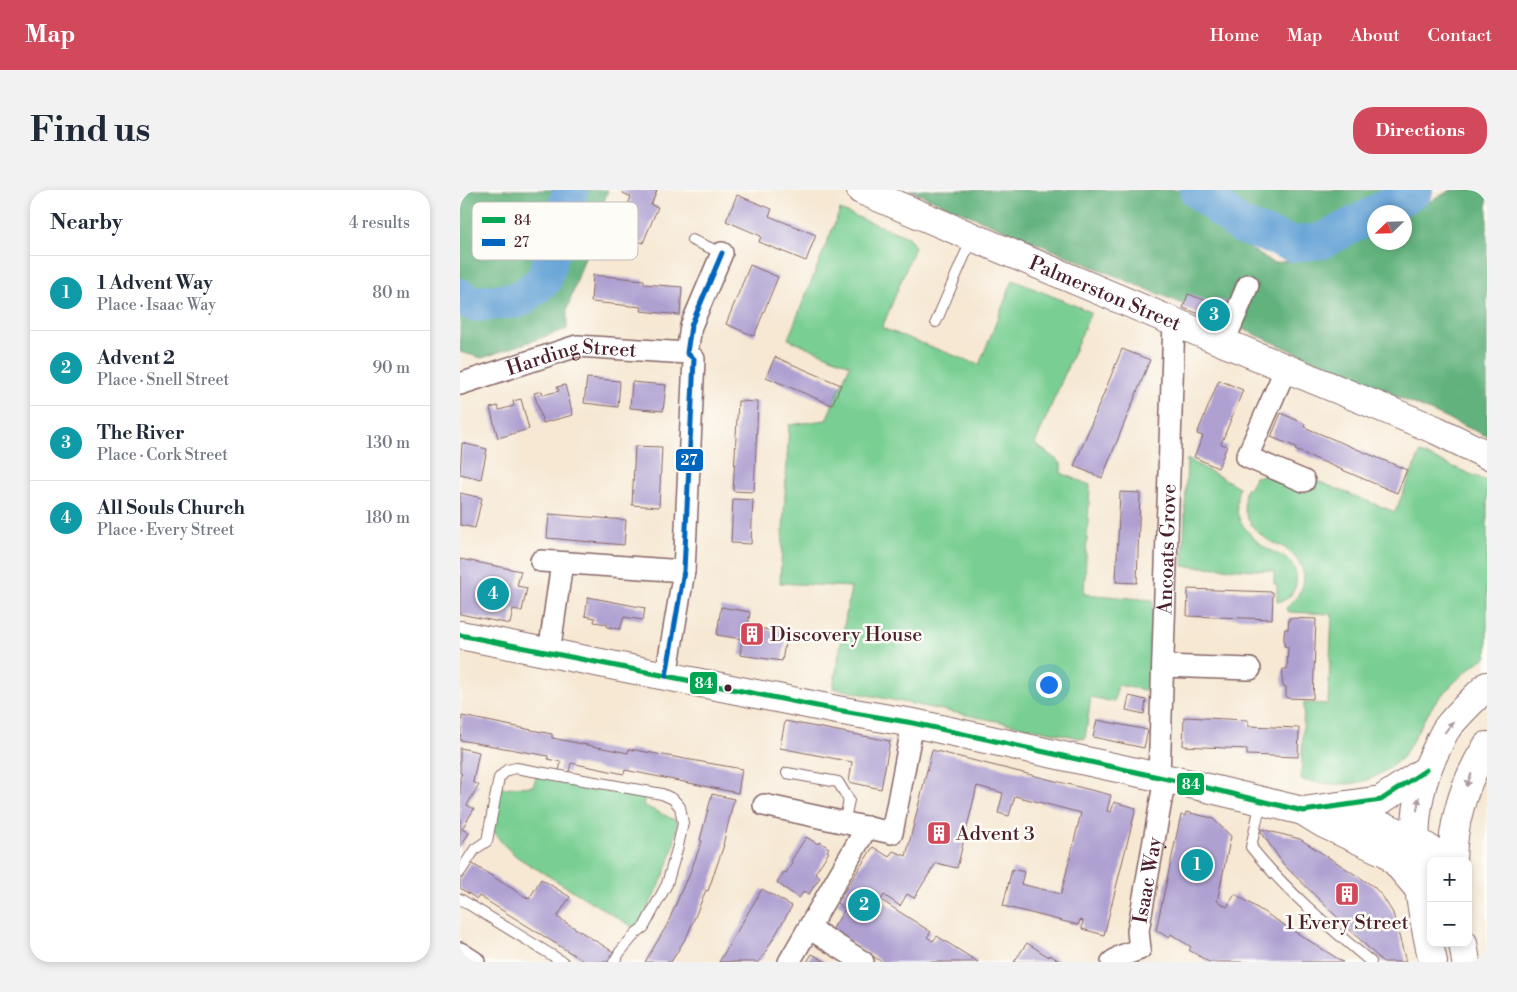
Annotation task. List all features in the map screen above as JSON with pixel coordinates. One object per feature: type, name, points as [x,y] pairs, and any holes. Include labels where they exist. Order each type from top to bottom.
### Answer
[{"type":"main road","name":"Palmerston Street","points":[[861,190],[1436,430],[1487,455]]},
{"type":"main road","points":[[460,635],[837,710],[913,723],[1378,824],[1414,839],[1441,857]]},
{"type":"main road","points":[[1433,962],[1418,888],[1414,839],[1418,801],[1426,770],[1447,729],[1487,686]]},
{"type":"main road","points":[[1452,857],[1452,837],[1456,816],[1473,769],[1487,746]]},
{"type":"main road","points":[[1315,810],[1381,800],[1426,770]]},
{"type":"main road","points":[[1315,810],[1324,824],[1389,854],[1418,888]]},
{"type":"main road","points":[[1389,854],[1456,816]]},
{"type":"main road","points":[[1464,947],[1466,962]]},
{"type":"street","points":[[666,676],[684,571],[694,359],[687,353],[691,326],[722,253]]},
{"type":"street","points":[[1224,342],[1248,285]]},
{"type":"street","name":"Ancoats Grove","points":[[1162,778],[1163,666],[1174,322]]},
{"type":"street","name":"Harding Street","points":[[460,384],[577,346],[687,353]]},
{"type":"street","points":[[1286,368],[1247,457],[1304,480]]},
{"type":"street","points":[[541,562],[684,571]]},
{"type":"street","points":[[549,652],[562,563]]},
{"type":"street","points":[[1163,666],[1250,670]]},
{"type":"street","points":[[764,806],[892,833],[913,723]]},
{"type":"street","name":"Isaac Way","points":[[1112,962],[1121,956],[1145,956],[1138,931],[1162,778]]},
{"type":"street","points":[[789,962],[867,827]]},
{"type":"street","points":[[809,928],[863,962]]},
{"type":"street","points":[[460,953],[474,962]]},
{"type":"lane","points":[[936,322],[972,237]]},
{"type":"lane","points":[[692,240],[722,253]]},
{"type":"lane","points":[[460,872],[475,849],[487,841],[499,778],[507,770],[516,768],[662,794],[673,799],[680,807],[683,823],[666,884],[644,927],[620,952],[614,962]]},
{"type":"lane","points":[[787,773],[838,782],[848,800],[844,823]]},
{"type":"lane","points":[[1262,800],[1251,847],[1268,868],[1315,915],[1371,962]]},
{"type":"lane","points":[[460,899],[563,962]]},
{"type":"green space","points":[[460,190],[608,190],[604,202],[472,202],[472,260],[584,260],[567,310],[567,329],[482,358],[460,352]]},
{"type":"green space","points":[[909,190],[1179,190],[1238,241],[1273,263],[1323,257],[1367,235],[1367,250],[1412,250],[1412,211],[1451,190],[1487,190],[1487,436],[1245,330]]},
{"type":"green space","points":[[1219,190],[1408,190],[1380,205],[1367,205],[1367,212],[1346,223],[1291,230],[1239,206]]},
{"type":"green space","points":[[840,210],[908,237],[915,247],[882,328],[979,365],[1013,280],[1091,312],[1035,444],[1061,463],[1061,473],[1090,485],[1084,594],[1153,600],[1149,691],[1118,685],[1114,702],[1091,697],[1085,739],[833,688],[851,587],[780,583],[789,425],[826,420],[850,365],[788,339]]},
{"type":"green space","points":[[1420,453],[1487,481],[1487,656],[1460,677],[1441,696],[1427,715],[1404,755],[1382,773],[1360,782],[1349,784],[1326,784],[1301,780],[1304,703],[1328,704],[1332,614],[1289,612],[1286,608],[1303,586],[1303,570],[1285,548],[1261,535],[1251,524],[1244,504],[1246,488],[1250,488],[1255,477],[1264,475],[1306,492],[1312,479],[1395,512]]},
{"type":"green space","points":[[1187,459],[1239,487],[1237,510],[1244,526],[1260,543],[1291,563],[1294,569],[1296,575],[1295,587],[1289,597],[1277,602],[1277,584],[1274,584],[1274,571],[1183,566]]},
{"type":"green space","points":[[537,775],[645,796],[643,805],[677,821],[668,864],[657,890],[636,929],[517,857],[502,843],[493,830],[501,788],[533,786]]},
{"type":"building","points":[[624,190],[657,190],[651,205],[658,207],[643,243],[638,241],[638,202],[629,202],[631,197],[623,193]]},
{"type":"building","points":[[737,195],[772,209],[769,216],[816,235],[806,261],[759,242],[761,236],[726,221]]},
{"type":"building","points":[[750,265],[778,277],[754,336],[726,324]]},
{"type":"building","points":[[593,275],[644,280],[644,284],[682,287],[680,315],[641,311],[642,307],[591,302]]},
{"type":"building","points":[[1188,294],[1210,302],[1212,297],[1229,303],[1222,322],[1183,308]]},
{"type":"building","points":[[1122,349],[1150,360],[1102,478],[1074,466]]},
{"type":"building","points":[[775,357],[841,385],[832,405],[766,377]]},
{"type":"building","points":[[587,378],[620,381],[618,407],[584,403]]},
{"type":"building","points":[[1219,380],[1243,390],[1221,444],[1227,446],[1218,468],[1194,457],[1203,436],[1197,434]]},
{"type":"building","points":[[632,382],[666,385],[663,411],[630,408]]},
{"type":"building","points":[[565,385],[573,415],[543,423],[534,393],[542,391],[543,395],[559,391],[557,387]]},
{"type":"building","points":[[521,399],[529,429],[498,438],[490,408],[498,406],[499,410],[514,406],[513,401]]},
{"type":"building","points":[[738,401],[758,402],[754,492],[733,491]]},
{"type":"building","points":[[1281,413],[1305,424],[1304,427],[1407,470],[1397,493],[1295,450],[1296,447],[1271,437]]},
{"type":"building","points":[[462,443],[487,449],[481,479],[460,474]]},
{"type":"building","points":[[635,446],[662,447],[659,507],[632,505]]},
{"type":"building","points":[[1120,492],[1140,493],[1137,583],[1116,582]]},
{"type":"building","points":[[460,493],[482,498],[475,528],[460,525]]},
{"type":"building","points":[[733,499],[753,500],[751,544],[731,543]]},
{"type":"building","points":[[549,514],[626,520],[624,545],[547,538]]},
{"type":"building","points":[[460,559],[521,571],[517,586],[527,588],[522,611],[513,609],[510,624],[460,614]]},
{"type":"building","points":[[1188,589],[1273,592],[1272,619],[1187,616]]},
{"type":"building","points":[[588,597],[645,608],[643,620],[624,617],[620,629],[594,622],[595,618],[585,616]]},
{"type":"building","name":"Discovery House","points":[[721,607],[750,612],[748,627],[787,632],[782,661],[740,655],[742,639],[717,635]]},
{"type":"building","points":[[1289,618],[1316,619],[1313,699],[1286,698],[1286,687],[1283,686],[1282,678],[1283,669],[1287,669],[1288,647],[1284,646],[1284,636],[1285,629],[1288,629]]},
{"type":"building","points":[[1129,696],[1146,700],[1144,714],[1126,710]]},
{"type":"building","points":[[462,716],[552,734],[552,738],[628,753],[629,749],[742,769],[738,793],[625,770],[624,774],[571,763],[569,772],[559,771],[561,762],[548,759],[548,756],[460,740]]},
{"type":"building","points":[[1184,717],[1248,720],[1248,726],[1299,728],[1298,757],[1247,755],[1247,749],[1183,746]]},
{"type":"building","points":[[1097,720],[1148,730],[1144,748],[1093,737]]},
{"type":"building","points":[[785,721],[890,741],[881,789],[849,782],[852,762],[780,748]]},
{"type":"building","points":[[460,748],[479,752],[473,782],[479,785],[467,805],[474,809],[462,829],[469,833],[460,848],[460,777],[462,774],[460,773]]},
{"type":"building","name":"Advent 3","points":[[932,750],[1111,795],[1107,811],[1111,812],[1114,802],[1136,808],[1104,935],[1082,929],[1083,921],[1080,920],[1078,925],[1003,906],[1012,869],[1024,872],[1021,884],[1061,894],[1081,813],[1015,796],[1009,816],[998,813],[1003,793],[977,786],[957,868],[936,863],[914,898],[907,894],[900,906],[884,895],[881,900],[931,932],[927,937],[933,941],[937,936],[978,962],[882,962],[832,930],[845,909],[837,903],[873,847],[889,857],[893,851],[906,856]]},
{"type":"building","points":[[712,794],[734,799],[724,845],[708,891],[706,890],[688,934],[671,962],[645,962],[667,925],[687,881],[702,841],[700,840]]},
{"type":"building","points":[[1186,812],[1212,818],[1231,836],[1217,901],[1227,907],[1235,894],[1343,962],[1209,962],[1189,950],[1191,947],[1171,934],[1169,938],[1156,930],[1181,815],[1185,816]]},
{"type":"building","name":"1 Every Street","points":[[1261,829],[1300,839],[1373,886],[1393,913],[1406,962],[1383,962],[1284,865],[1261,832]]},
{"type":"building","points":[[806,837],[818,844],[820,842],[829,848],[827,851],[829,852],[815,873],[820,877],[809,894],[804,891],[799,898],[777,883],[784,872],[786,873]]},
{"type":"building","points":[[471,863],[529,899],[541,879],[570,897],[557,917],[615,953],[610,962],[581,962],[582,960],[579,958],[479,896],[477,899],[460,888],[460,881]]},
{"type":"building","points":[[762,889],[792,906],[762,958],[759,962],[719,962]]},
{"type":"building","points":[[1027,943],[1049,957],[1050,955],[1061,962],[1014,962]]},
{"type":"building","points":[[812,954],[826,962],[807,962]]},
{"type":"waterway","points":[[567,202],[570,190]]},
{"type":"waterway","points":[[1197,190],[1241,226],[1293,244],[1322,241],[1367,218]]},
{"type":"waterway","points":[[1389,205],[1415,190]]},
{"type":"waterway","points":[[460,296],[474,304],[519,300],[544,280],[550,260]]},
{"type":"transit line","name":"27","points":[[666,676],[684,571],[694,359],[687,353],[691,326],[722,253]]},
{"type":"transit line","name":"84","points":[[460,635],[837,710],[913,723],[1195,785],[1303,811],[1381,800],[1426,770]]},
{"type":"place","name":"The River","points":[[1214,315]]},
{"type":"place","name":"All Souls Church","points":[[493,594]]},
{"type":"place","name":"Discovery House","points":[[752,634]]},
{"type":"place","name":"Advent 3","points":[[939,833]]},
{"type":"place","name":"1 Advent Way","points":[[1197,865]]},
{"type":"place","name":"1 Every Street","points":[[1347,894]]},
{"type":"place","name":"Advent 2","points":[[864,905]]}]
